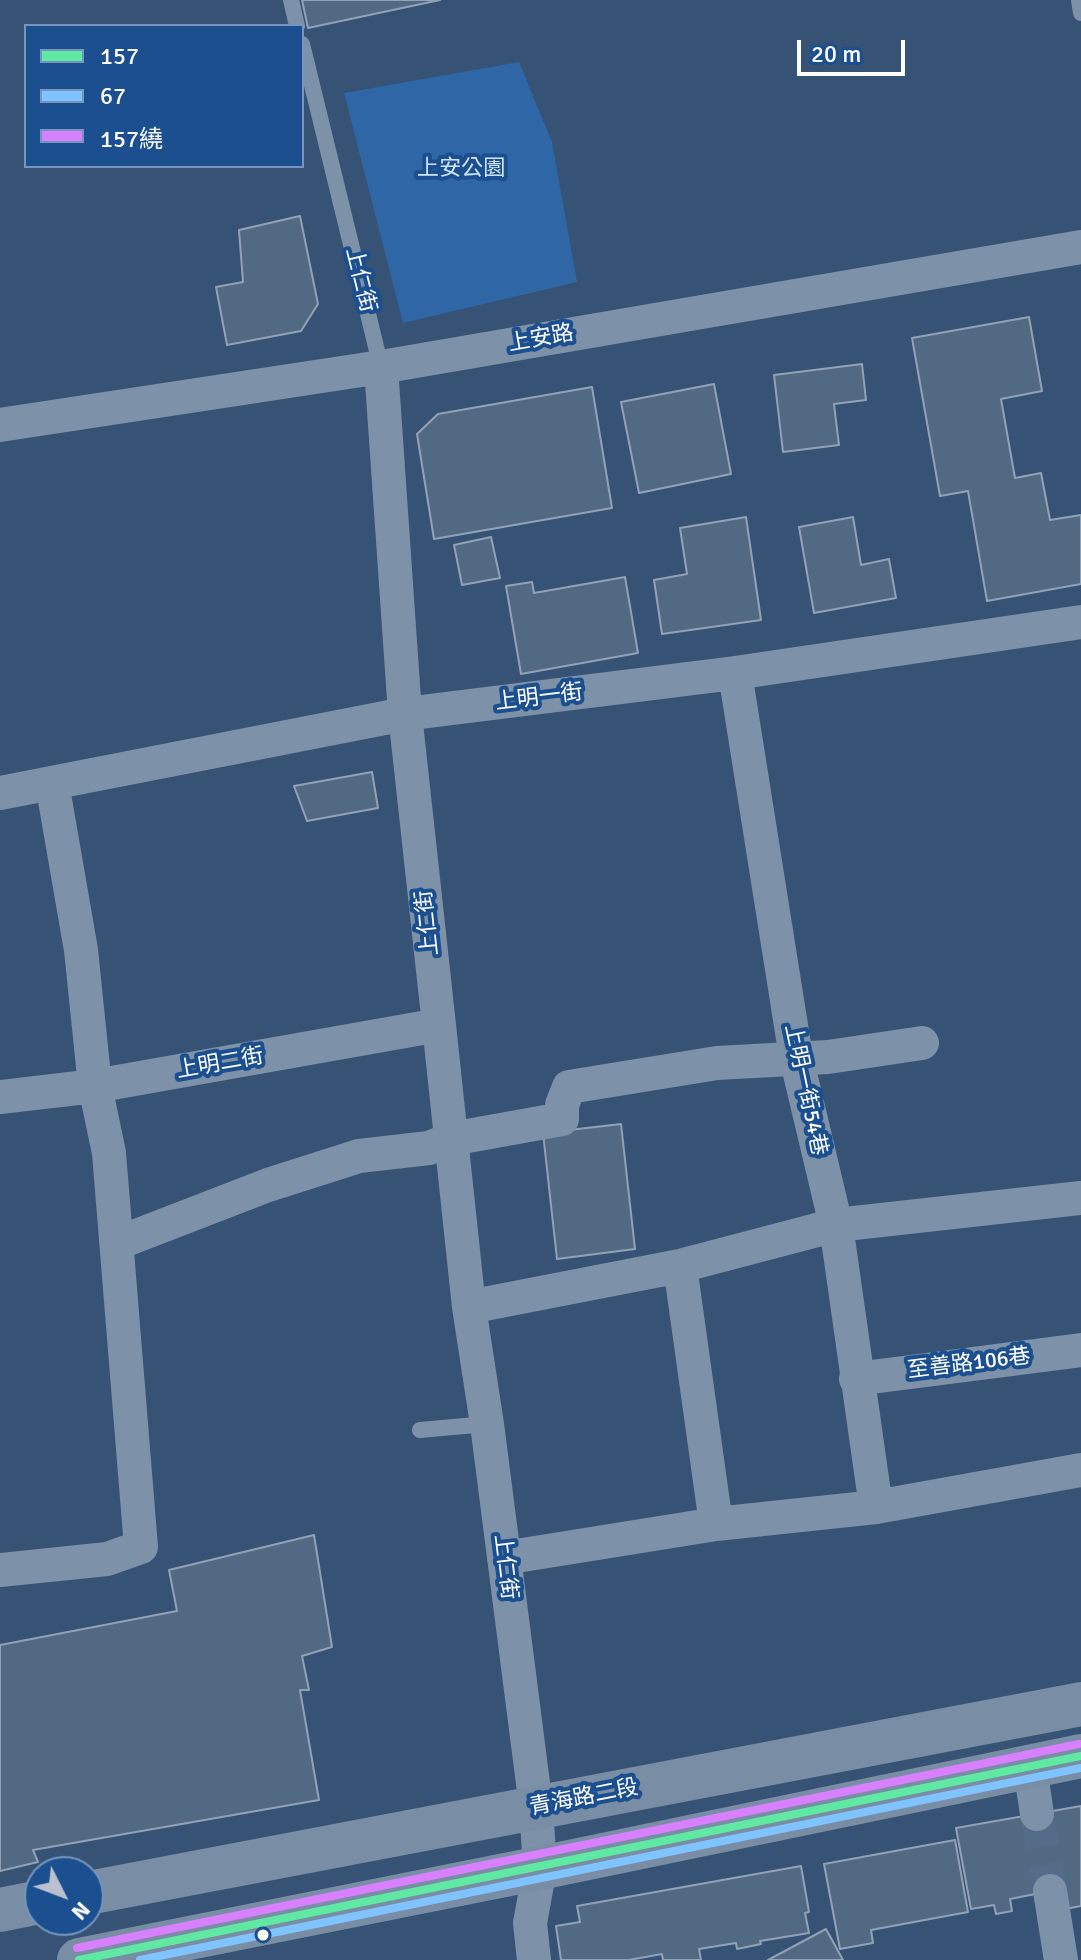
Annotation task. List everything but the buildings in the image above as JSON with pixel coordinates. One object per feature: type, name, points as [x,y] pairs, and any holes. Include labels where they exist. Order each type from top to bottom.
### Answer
[{"type":"main road","name":"青海路二段","points":[[104,1890],[1081,1704]]},
{"type":"main road","points":[[79,1960],[1081,1756]]},
{"type":"main road","points":[[0,1910],[24,1905]]},
{"type":"street","name":"上安路","points":[[0,425],[381,367],[1081,247]]},
{"type":"street","name":"上仁街","points":[[381,367],[405,714],[469,1307],[536,1807],[540,1868],[530,1923],[534,1960]]},
{"type":"street","name":"上明一街","points":[[0,793],[405,714],[735,673],[1081,622]]},
{"type":"street","name":"上明一街54巷","points":[[735,673],[796,1057],[836,1225],[876,1507]]},
{"type":"street","points":[[0,1570],[107,1559],[141,1547],[109,1153],[95,1086],[81,950],[52,783]]},
{"type":"street","name":"上明二街","points":[[0,1097],[95,1086],[439,1025]]},
{"type":"street","points":[[118,1243],[283,1180],[359,1156],[429,1148],[451,1139],[562,1119],[562,1105],[569,1087],[717,1063],[828,1057],[922,1043]]},
{"type":"street","points":[[469,1307],[680,1266],[836,1225],[1081,1198]]},
{"type":"street","points":[[680,1266],[716,1524]]},
{"type":"street","name":"至善路106巷","points":[[856,1379],[1081,1350]]},
{"type":"street","points":[[504,1558],[716,1524],[876,1507],[1081,1470]]},
{"type":"street","points":[[1030,1767],[1037,1814]]},
{"type":"street","points":[[1050,1891],[1061,1960]]},
{"type":"lane","points":[[291,0],[297,24]]},
{"type":"lane","points":[[1079,0],[1081,13]]},
{"type":"lane","name":"上仁街","points":[[304,52],[381,367]]},
{"type":"lane","points":[[420,1430],[487,1424]]},
{"type":"green space","name":"上安公園","points":[[519,62],[552,142],[577,282],[403,323],[344,93]]},
{"type":"tunnel","points":[[1037,1814],[1050,1891]]},
{"type":"transit line","name":"157繞","points":[[77,1948],[1079,1744]]},
{"type":"transit line","name":"157","points":[[79,1960],[1081,1756]]},
{"type":"transit line","name":"67","points":[[140,1960],[1081,1768]]}]
